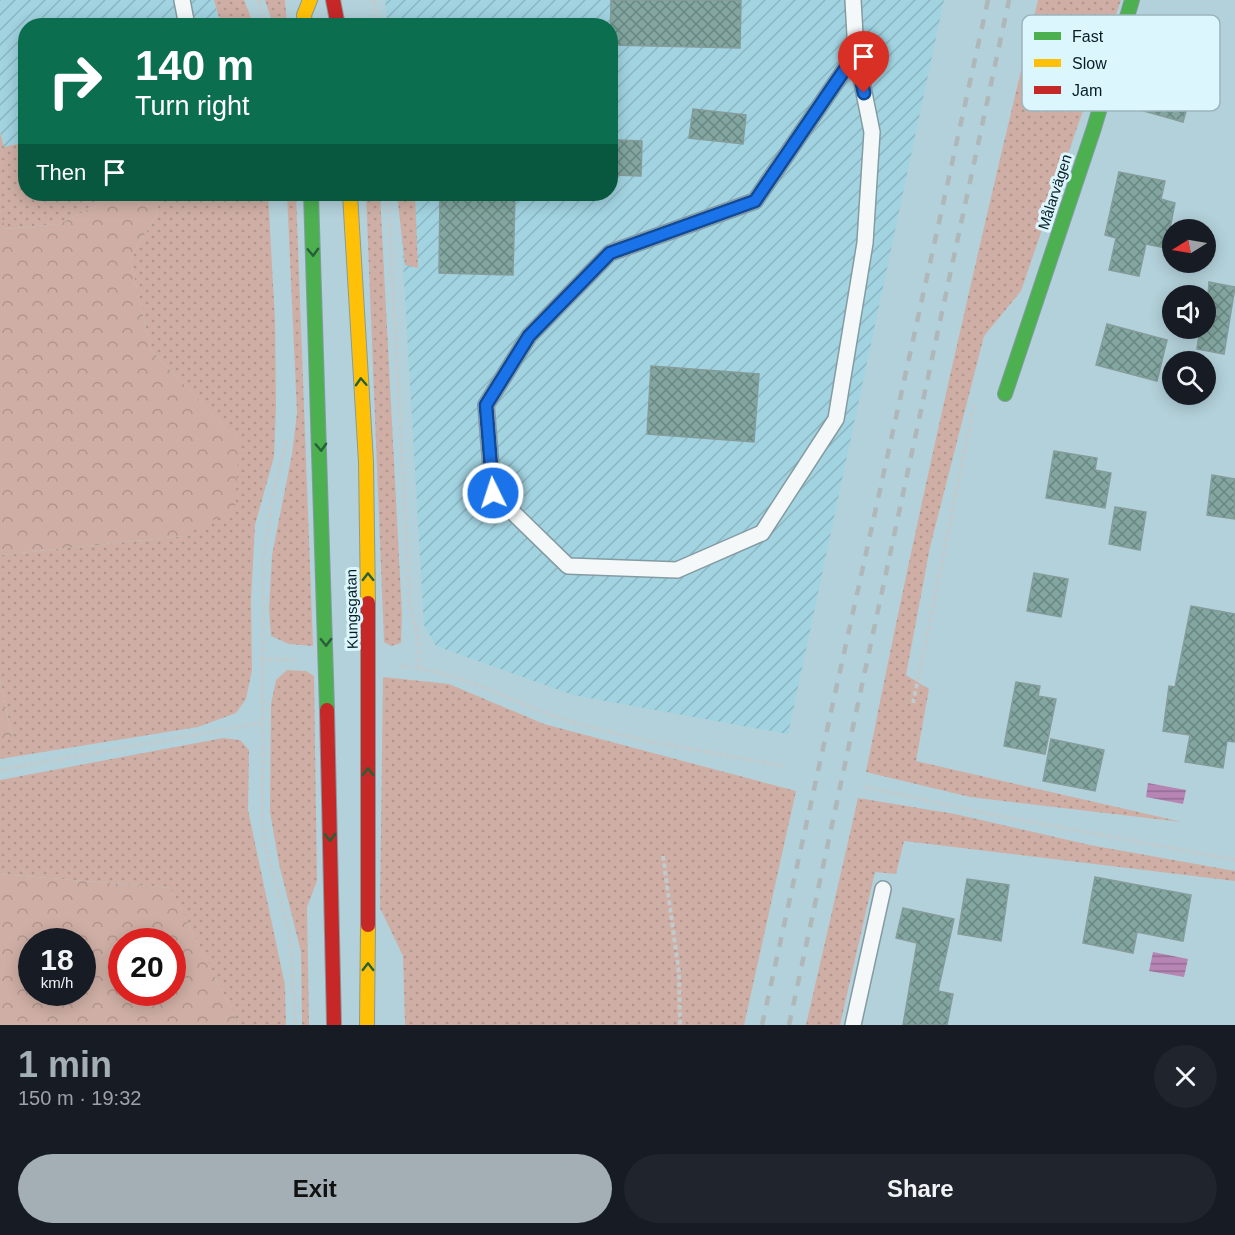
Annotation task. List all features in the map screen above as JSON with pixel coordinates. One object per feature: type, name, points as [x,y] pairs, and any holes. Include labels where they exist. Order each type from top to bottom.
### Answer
[{"type":"main road","points":[[304,18],[310,0]]},
{"type":"main road","points":[[333,0],[338,18]]},
{"type":"main road","name":"Målarvägen","points":[[1128,15],[1132,0]]},
{"type":"main road","name":"Målarvägen","points":[[1005,394],[1099,111]]},
{"type":"main road","name":"Kungsgatan","points":[[311,201],[326,667],[334,1025]]},
{"type":"main road","name":"Kungsgatan","points":[[350,201],[366,462],[369,666],[367,1025]]},
{"type":"lane","points":[[182,0],[185,18]]},
{"type":"lane","points":[[853,0],[856,53],[872,132],[866,243],[836,419],[762,533],[677,570],[568,566],[493,493],[486,405],[529,336],[610,253],[755,201],[856,53]]},
{"type":"lane","points":[[853,1025],[883,889]]},
{"type":"path","points":[[258,0],[264,18]]},
{"type":"path","points":[[374,0],[375,18]]},
{"type":"path","points":[[388,201],[410,606],[419,643],[419,668]]},
{"type":"path","points":[[913,703],[975,401]]},
{"type":"path","points":[[287,433],[265,544],[261,659],[262,819],[265,845],[290,935],[295,1025]]},
{"type":"path","points":[[261,659],[290,659],[309,666],[326,667]]},
{"type":"path","points":[[369,666],[419,668],[468,681],[509,699],[576,723],[635,738],[783,766]]},
{"type":"path","points":[[0,770],[261,723]]},
{"type":"path","points":[[865,787],[995,815],[1235,860]]},
{"type":"path","points":[[663,856],[679,973],[680,1025]]},
{"type":"shaded area","points":[[0,0],[214,0],[219,18],[18,18],[18,144],[4,147],[0,132]]},
{"type":"shaded area","points":[[385,0],[944,0],[788,734],[573,695],[436,646],[424,625],[399,201],[618,201],[618,18],[386,18]]},
{"type":"shaded area","points":[[1148,783],[1186,790],[1183,804],[1146,797]]},
{"type":"shaded area","points":[[1153,952],[1188,959],[1184,977],[1149,971]]},
{"type":"green space","points":[[214,0],[244,0],[251,18],[219,18]]},
{"type":"green space","points":[[265,0],[285,0],[286,18],[271,18]]},
{"type":"green space","points":[[1038,0],[1121,0],[1116,15],[1034,15]]},
{"type":"green space","points":[[1022,67],[1022,111],[1083,111],[1021,291],[984,336],[930,547],[906,675],[929,689],[916,761],[1182,822],[970,797],[866,772],[948,385]]},
{"type":"green space","points":[[0,132],[4,147],[18,144],[18,201],[104,201],[60,224],[4,229],[0,210]]},
{"type":"green space","points":[[104,201],[158,201],[157,214],[130,259],[151,350],[239,442],[235,509],[183,536],[0,555],[0,210],[5,229],[60,224]]},
{"type":"green space","points":[[158,201],[268,201],[275,320],[274,457],[255,525],[251,601],[252,670],[246,699],[236,713],[198,727],[0,759],[0,742],[12,735],[0,680],[0,555],[183,536],[239,442],[151,350],[130,259],[157,214]]},
{"type":"green space","points":[[287,201],[296,201],[313,646],[289,644],[271,636],[269,609],[272,555],[292,454],[297,413]]},
{"type":"green space","points":[[366,201],[380,201],[402,614],[401,643],[391,646],[384,642]]},
{"type":"green space","points":[[398,201],[415,201],[418,268],[405,265]]},
{"type":"green space","points":[[287,670],[306,671],[314,676],[317,881],[307,907],[309,1025],[302,1025],[301,952],[279,864],[270,812],[271,704],[276,680]]},
{"type":"green space","points":[[383,677],[449,684],[544,724],[796,791],[744,1025],[405,1025],[403,956],[380,908]]},
{"type":"green space","points":[[0,680],[12,736],[0,742]]},
{"type":"green space","points":[[223,738],[240,740],[249,750],[248,810],[285,985],[286,1025],[239,1025],[170,888],[0,874],[0,780]]},
{"type":"green space","points":[[858,798],[955,814],[1090,845],[1235,871],[1235,881],[904,841],[896,874],[875,872],[840,1025],[806,1025]]},
{"type":"green space","points":[[0,874],[170,888],[239,1025],[0,1025]]},
{"type":"building","points":[[611,0],[741,0],[740,48],[618,45],[618,18],[611,18]]},
{"type":"building","points":[[693,109],[746,115],[743,144],[689,138]]},
{"type":"building","points":[[1144,111],[1186,111],[1183,122]]},
{"type":"building","points":[[618,140],[642,141],[641,176],[618,175]]},
{"type":"building","points":[[1119,172],[1165,181],[1161,199],[1175,203],[1172,219],[1162,219],[1162,247],[1146,244],[1139,276],[1109,270],[1116,238],[1105,235]]},
{"type":"building","points":[[440,201],[515,201],[513,275],[439,273]]},
{"type":"building","points":[[1209,282],[1235,287],[1224,354],[1197,349],[1198,339],[1216,339],[1216,285],[1209,285]]},
{"type":"building","points":[[1107,324],[1167,340],[1164,351],[1162,351],[1157,381],[1096,365]]},
{"type":"building","points":[[651,366],[759,374],[754,442],[647,434]]},
{"type":"building","points":[[1054,451],[1097,458],[1095,470],[1111,473],[1105,508],[1046,498]]},
{"type":"building","points":[[1212,475],[1235,479],[1235,519],[1207,515]]},
{"type":"building","points":[[1115,507],[1146,512],[1140,550],[1109,544]]},
{"type":"building","points":[[1034,573],[1068,579],[1061,617],[1027,611]]},
{"type":"building","points":[[1191,606],[1235,614],[1235,742],[1227,741],[1223,768],[1185,762],[1190,735],[1163,731],[1169,686],[1175,687]]},
{"type":"building","points":[[1016,682],[1040,686],[1038,696],[1056,699],[1045,754],[1004,746]]},
{"type":"building","points":[[1051,739],[1104,750],[1095,791],[1043,781]]},
{"type":"building","points":[[1095,877],[1191,895],[1183,941],[1137,932],[1133,953],[1083,943]]},
{"type":"building","points":[[967,879],[1009,885],[1001,941],[958,934]]},
{"type":"building","points":[[903,908],[954,919],[938,991],[953,994],[947,1025],[903,1025],[917,943],[896,938]]},
{"type":"railway","points":[[762,1025],[988,0]]},
{"type":"railway","points":[[789,1025],[1009,0]]},
{"type":"traffic: fast","points":[[1128,15],[1132,0]]},
{"type":"traffic: fast","points":[[1005,394],[1099,111]]},
{"type":"traffic: fast","points":[[311,201],[327,710]]},
{"type":"traffic: slow","points":[[304,18],[310,0]]},
{"type":"traffic: slow","points":[[350,201],[366,462],[368,603]]},
{"type":"traffic: slow","points":[[367,1025],[368,925]]},
{"type":"traffic: jam","points":[[333,0],[336,18]]},
{"type":"traffic: jam","points":[[368,603],[368,925]]},
{"type":"traffic: jam","points":[[327,710],[334,1025]]},
{"type":"route","points":[[493,493],[486,405],[529,336],[610,253],[755,201],[856,53],[864,93]]}]
